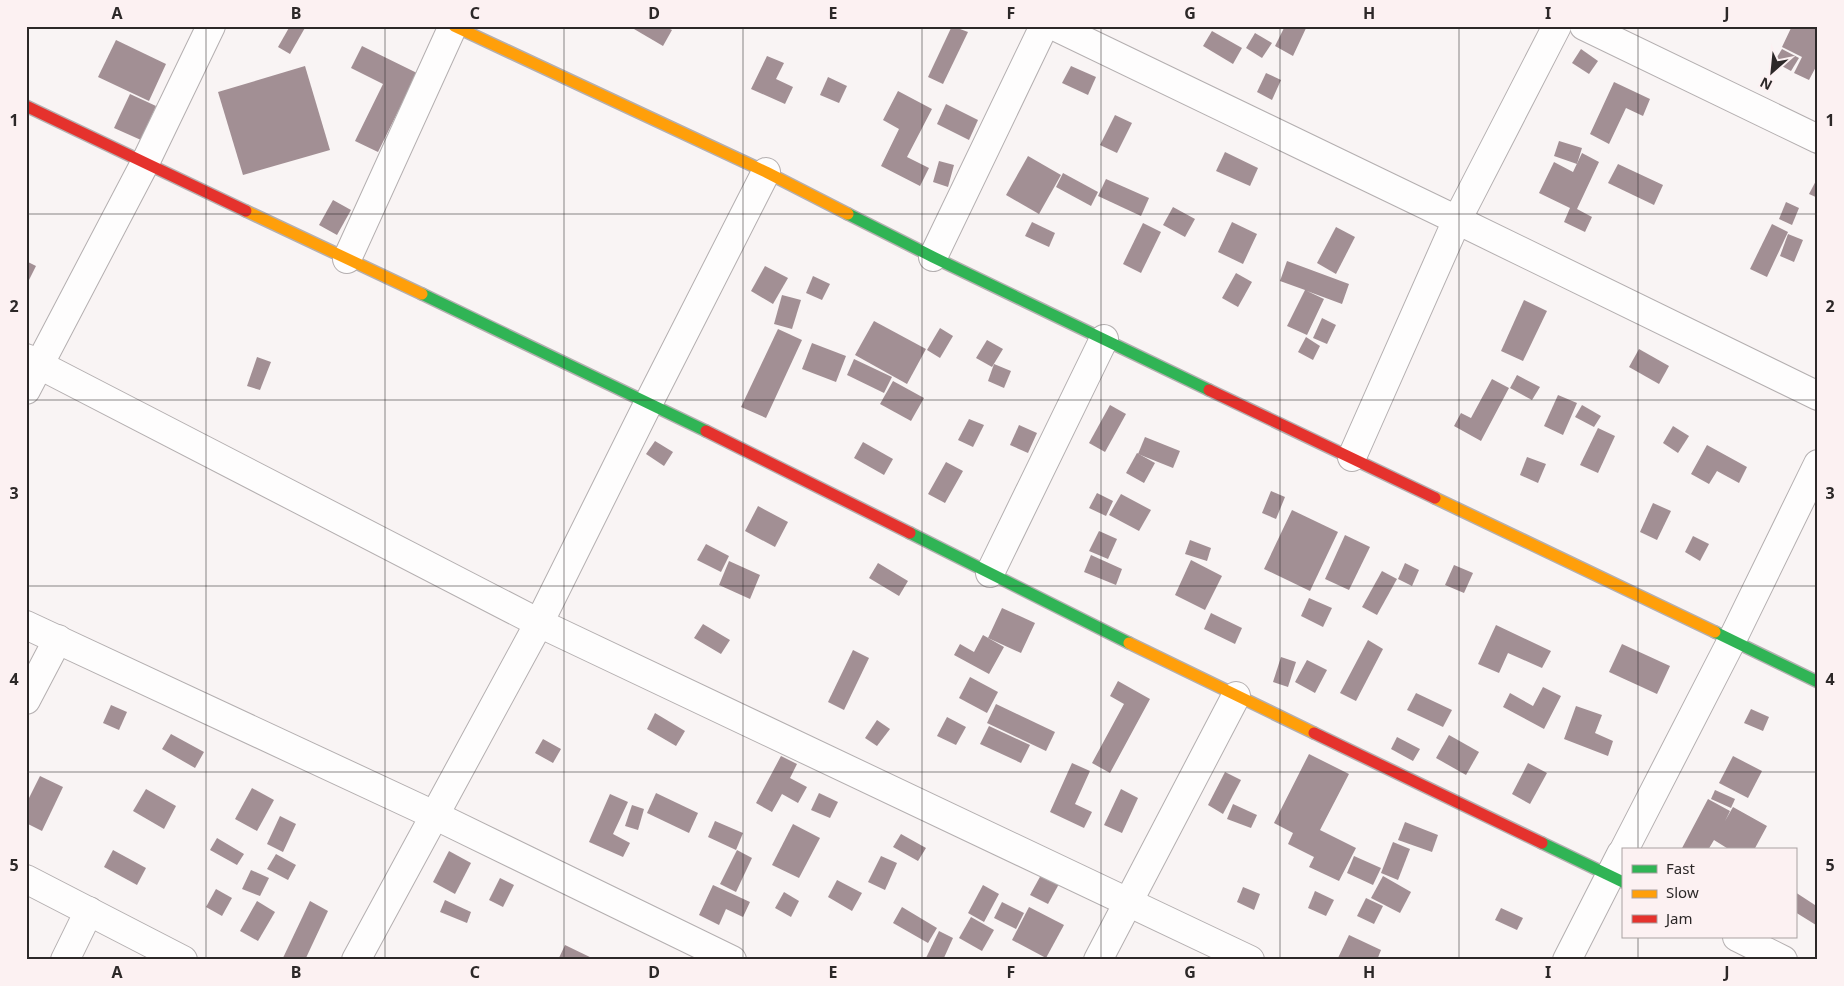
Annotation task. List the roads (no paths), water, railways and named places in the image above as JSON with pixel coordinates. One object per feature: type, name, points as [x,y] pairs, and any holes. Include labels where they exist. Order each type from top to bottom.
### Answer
[{"type":"street","points":[[26,390],[33,361],[145,163],[211,26]]},
{"type":"street","points":[[347,259],[453,26],[766,172],[933,257],[1818,682]]},
{"type":"street","points":[[933,257],[1044,26]]},
{"type":"street","points":[[1054,26],[1818,396]]},
{"type":"street","points":[[1352,457],[1457,220],[1557,26]]},
{"type":"street","points":[[1584,26],[1818,139]]},
{"type":"street","points":[[26,106],[649,402],[1236,696],[1616,879]]},
{"type":"street","points":[[356,960],[539,623],[766,172]]},
{"type":"street","points":[[990,573],[1104,339]]},
{"type":"street","points":[[33,361],[539,623],[1250,960]]},
{"type":"street","points":[[1625,848],[1732,640],[1818,464]]},
{"type":"street","points":[[26,625],[434,815],[732,960]]},
{"type":"street","points":[[26,700],[58,639]]},
{"type":"street","points":[[1098,960],[1236,696]]},
{"type":"street","points":[[1567,960],[1616,879],[1622,855]]},
{"type":"street","points":[[26,878],[183,960]]},
{"type":"street","points":[[65,960],[89,910]]},
{"type":"street","points":[[1739,938],[1784,960]]}]
